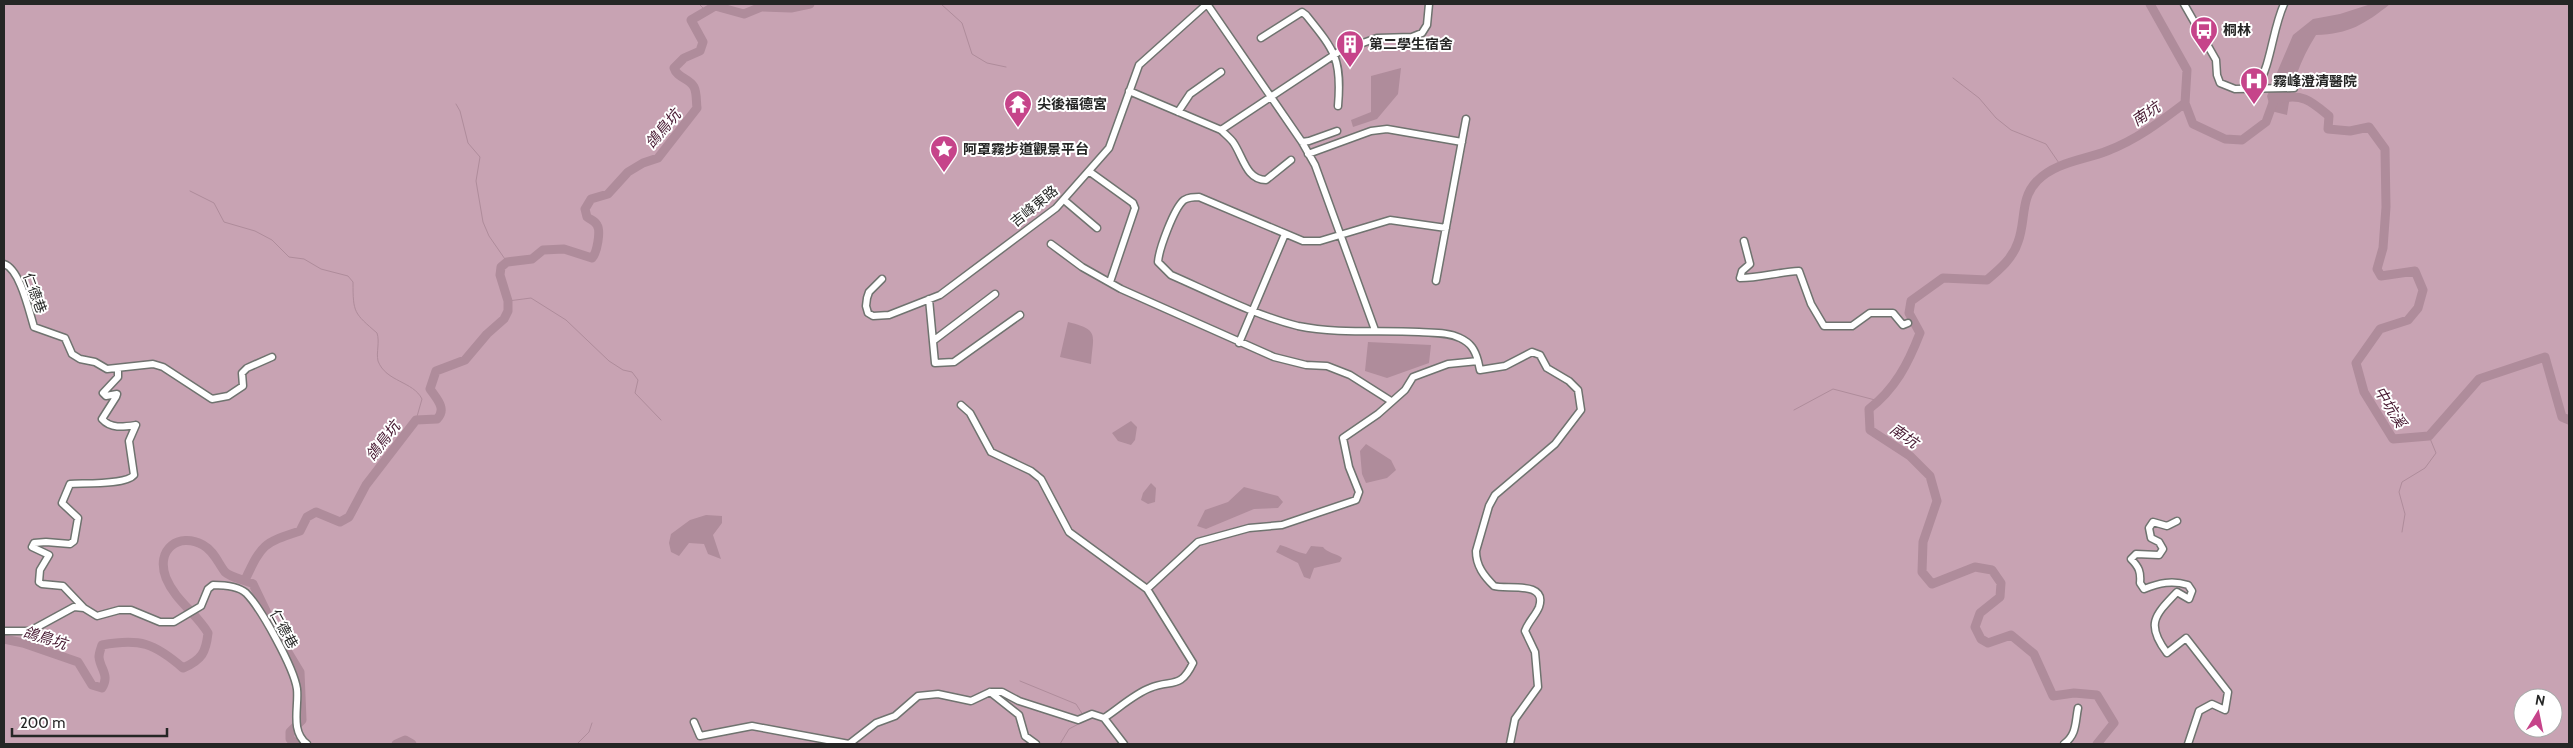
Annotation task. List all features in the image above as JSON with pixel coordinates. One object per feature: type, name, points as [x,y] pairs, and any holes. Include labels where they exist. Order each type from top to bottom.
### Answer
[{"type":"street","name":"吉峰東路","points":[[882,279],[869,292],[866,298],[868,313],[873,316],[889,315],[940,295],[1064,200],[1109,148],[1139,65],[1207,4],[1302,142],[1325,188],[1375,330]]},
{"type":"street","points":[[1221,130],[1334,54],[1377,38],[1412,37],[1422,33],[1427,24],[1429,4]]},
{"type":"street","points":[[2184,4],[2216,60],[2217,75],[2220,83],[2235,90],[2294,88]]},
{"type":"street","points":[[2261,88],[2267,71],[2279,15],[2284,4]]},
{"type":"street","points":[[1261,38],[1302,12],[1317,28],[1334,54],[1340,68],[1338,106]]},
{"type":"street","points":[[1178,112],[1190,94],[1221,72]]},
{"type":"street","points":[[1129,91],[1221,130],[1232,141],[1252,176],[1258,180],[1266,180],[1291,160]]},
{"type":"street","points":[[1436,281],[1466,119]]},
{"type":"street","points":[[1308,154],[1371,131],[1387,129],[1462,142]]},
{"type":"street","points":[[1302,142],[1309,142],[1337,131]]},
{"type":"street","points":[[1090,172],[1133,203],[1135,208],[1110,282]]},
{"type":"street","points":[[1446,228],[1390,220],[1312,242],[1285,234],[1210,201],[1192,197],[1180,205],[1168,229],[1159,253],[1158,262],[1163,270],[1170,275],[1298,326],[1340,331],[1375,330],[1445,334],[1460,338],[1475,349],[1480,370],[1505,366],[1532,352],[1540,354],[1547,368],[1570,381],[1578,390],[1581,410],[1555,444],[1495,496],[1489,506],[1476,551],[1476,558],[1484,576],[1494,586],[1528,587],[1535,591],[1540,598],[1539,607],[1525,631],[1535,652],[1538,687],[1515,719],[1510,744]]},
{"type":"street","points":[[1064,200],[1097,228]]},
{"type":"street","points":[[1239,343],[1285,234]]},
{"type":"street","points":[[1744,241],[1750,264],[1742,271],[1740,278],[1756,278],[1777,272],[1799,271],[1811,304],[1824,326],[1852,326],[1870,313],[1893,313],[1903,325],[1908,323]]},
{"type":"street","points":[[1051,244],[1082,267],[1121,289],[1274,357],[1326,366],[1342,372],[1369,386],[1391,401]]},
{"type":"street","name":"仁德巷","points":[[4,264],[11,267],[17,276],[34,327],[65,338],[72,354],[80,359],[95,362],[107,370],[153,364],[163,367],[212,399],[228,396],[243,386],[242,373],[246,368],[272,358]]},
{"type":"street","points":[[932,341],[995,294]]},
{"type":"street","points":[[929,299],[935,363],[954,362],[1020,315]]},
{"type":"street","points":[[1147,589],[1198,542],[1249,528],[1282,525],[1356,500],[1360,492],[1349,467],[1343,438],[1378,414],[1405,390],[1413,376],[1448,364],[1478,360]]},
{"type":"street","points":[[84,608],[63,586],[39,582],[40,570],[49,555],[32,547],[34,543],[40,542],[70,544],[74,541],[78,518],[62,503],[70,484],[115,483],[131,478],[134,475],[129,441],[136,425],[118,428],[107,424],[102,419],[117,394],[106,396],[104,393],[118,377],[118,369]]},
{"type":"street","points":[[961,405],[970,413],[991,452],[1031,471],[1041,479],[1069,532],[1147,589],[1193,663],[1187,675],[1178,683],[1150,688],[1104,718]]},
{"type":"street","points":[[2177,521],[2167,526],[2153,522],[2149,528],[2151,538],[2159,542],[2163,549],[2159,555],[2136,554],[2131,559],[2138,566],[2141,573],[2140,583],[2144,589],[2160,583],[2176,581],[2188,584],[2192,591],[2190,599],[2176,592],[2156,614],[2154,626],[2160,644],[2167,653],[2186,638],[2228,692],[2225,710],[2212,704],[2199,711],[2188,744]]},
{"type":"street","name":"仁德巷","points":[[4,631],[30,631],[70,608],[84,608],[98,616],[119,610],[131,610],[168,623],[200,606],[208,589],[213,585],[223,585],[246,592],[257,608],[294,677],[297,690],[297,731],[306,744]]},
{"type":"street","points":[[990,692],[1018,715],[1025,736],[1036,744]]},
{"type":"street","points":[[694,722],[700,736],[752,726],[849,744],[876,723],[895,716],[918,696],[938,694],[971,701],[990,692],[1002,692],[1019,701],[1083,718],[1092,714],[1104,718],[1124,744]]},
{"type":"street","points":[[2064,744],[2073,737],[2076,729],[2078,708]]},
{"type":"shaded area","points":[[4,4],[2569,4],[2569,744],[4,744]]},
{"type":"shaded area","points":[[2371,4],[2390,4],[2356,27],[2338,33],[2316,35],[2305,54],[2297,74],[2287,115],[2271,111],[2267,96],[2293,35],[2313,19],[2340,14]]},
{"type":"shaded area","points":[[1401,68],[1398,94],[1377,119],[1353,127],[1351,120],[1371,112],[1371,76]]},
{"type":"shaded area","points":[[1068,322],[1090,331],[1093,340],[1091,364],[1060,357]]},
{"type":"shaded area","points":[[1368,342],[1431,345],[1429,363],[1387,378],[1365,371]]},
{"type":"shaded area","points":[[1131,421],[1137,427],[1135,440],[1131,445],[1118,441],[1112,433]]},
{"type":"shaded area","points":[[1366,444],[1391,460],[1396,470],[1387,478],[1366,483],[1362,474],[1360,451]]},
{"type":"shaded area","points":[[1151,483],[1156,488],[1155,502],[1148,504],[1141,500],[1143,493]]},
{"type":"shaded area","points":[[1244,487],[1278,496],[1283,502],[1278,508],[1254,509],[1206,529],[1197,526],[1205,510],[1228,502]]},
{"type":"shaded area","points":[[706,515],[722,516],[722,523],[713,535],[721,559],[708,554],[704,544],[689,543],[679,556],[671,552],[669,543],[671,534],[690,520]]},
{"type":"shaded area","points":[[1280,545],[1306,554],[1311,546],[1323,547],[1342,558],[1340,562],[1314,568],[1310,579],[1304,577],[1298,563],[1276,552]]},
{"type":"waterway","points":[[699,4],[705,10]]},
{"type":"waterway","name":"鴿鳥坑","points":[[780,7],[786,4]]},
{"type":"waterway","name":"鴿鳥坑","points":[[245,580],[265,546],[300,531],[307,517],[316,512],[340,522],[349,517],[366,485],[416,420],[437,419],[441,408],[430,389],[436,371],[465,360],[487,334],[504,319],[508,311],[508,301],[500,275],[501,267],[507,262],[532,259],[543,250],[564,249],[592,258],[597,247],[599,232],[596,224],[587,217],[585,209],[591,199],[608,194],[628,172],[643,163],[658,158],[697,108],[694,87],[678,74],[674,68],[684,58],[700,51],[703,42],[691,20],[715,6],[744,14],[761,7],[791,8],[810,4]]},
{"type":"waterway","points":[[941,4],[962,23],[972,54],[987,63],[1006,67]]},
{"type":"waterway","points":[[2150,4],[2187,70],[2185,103],[2193,124],[2225,139],[2242,140],[2266,122],[2274,100]]},
{"type":"waterway","points":[[1953,78],[1979,98],[1996,118],[2011,130],[2046,144],[2061,166]]},
{"type":"waterway","name":"中坑溪","points":[[2278,99],[2294,97],[2312,102],[2329,116],[2328,129],[2350,131],[2369,127],[2385,149],[2386,207],[2383,248],[2377,269],[2381,276],[2415,271],[2423,290],[2418,308],[2408,320],[2380,329],[2356,363],[2364,392],[2393,439],[2429,436],[2479,379],[2545,357],[2562,417],[2569,420]]},
{"type":"waterway","name":"南坑","points":[[2097,744],[2114,723],[2097,695],[2074,693],[2053,696],[2034,654],[2011,635],[1988,643],[1981,639],[1975,627],[1980,613],[2000,597],[2001,583],[1992,570],[1975,567],[1932,584],[1922,572],[1923,542],[1937,501],[1930,476],[1910,456],[1870,430],[1869,409],[1886,393],[1900,375],[1920,333],[1909,313],[1911,301],[1943,278],[1987,280],[2006,263],[2016,248],[2028,195],[2037,181],[2052,170],[2070,162],[2107,151],[2128,142],[2157,124],[2185,103]]},
{"type":"waterway","points":[[456,104],[460,111],[468,143],[480,157],[476,181],[483,222],[489,236],[507,262]]},
{"type":"waterway","points":[[190,191],[214,203],[224,222],[255,231],[272,240],[289,257],[304,259],[321,269],[348,276],[353,282],[356,312],[377,333],[378,361],[382,368],[393,378],[412,388],[422,399],[416,420]]},
{"type":"waterway","points":[[508,301],[531,298],[566,320],[609,361],[623,370],[632,372],[638,380],[635,393],[661,420]]},
{"type":"waterway","points":[[1794,410],[1833,389],[1879,401]]},
{"type":"waterway","points":[[2402,532],[2405,514],[2399,492],[2402,482],[2425,468],[2436,453],[2429,436]]},
{"type":"waterway","name":"鴿鳥坑","points":[[4,639],[23,643],[78,662],[92,685],[102,688],[105,679],[99,657],[102,645],[127,642],[146,644],[163,653],[183,668],[195,662],[202,655],[208,633],[170,586],[163,568],[164,559],[171,546],[178,542],[194,541],[210,550],[225,572],[253,584],[277,634],[300,672],[302,720],[290,732],[290,739],[297,744]]},
{"type":"waterway","points":[[1020,681],[1076,704],[1083,715]]},
{"type":"waterway","points":[[1060,744],[1069,729],[1084,721]]},
{"type":"waterway","points":[[577,744],[589,732],[592,723]]},
{"type":"waterway","points":[[396,744],[405,740],[412,744]]},
{"type":"place","name":"桐林","points":[[2204,54]]},
{"type":"place","name":"第二學生宿舍","points":[[1350,68]]},
{"type":"place","name":"霧峰澄清醫院","points":[[2254,105]]},
{"type":"place","name":"尖後福德宮","points":[[1018,128]]},
{"type":"place","name":"阿罩霧步道觀景平台","points":[[944,173]]}]
